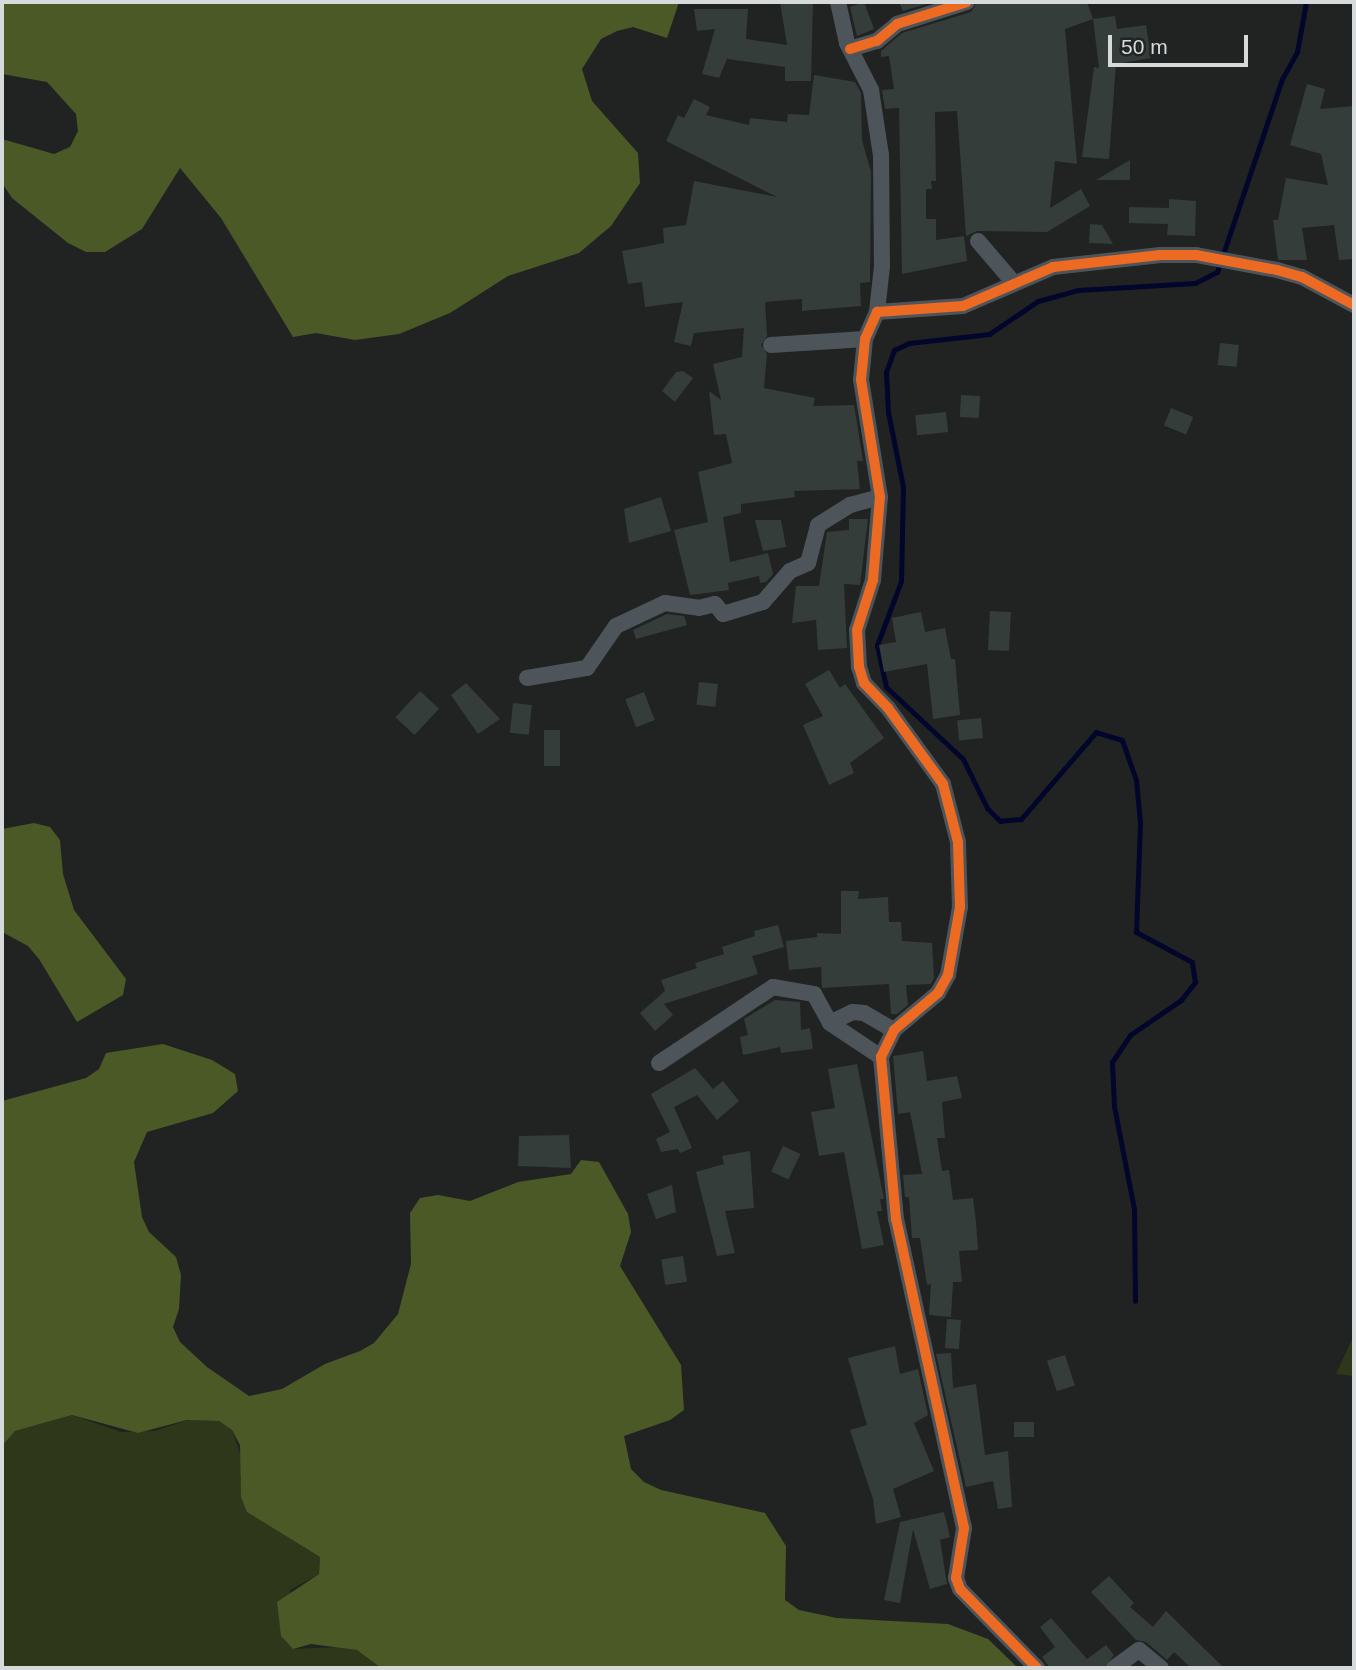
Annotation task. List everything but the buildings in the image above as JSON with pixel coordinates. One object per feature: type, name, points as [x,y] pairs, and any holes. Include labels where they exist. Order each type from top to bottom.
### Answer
[{"type":"street","points":[[838,2],[850,49],[871,90],[881,155],[882,266],[877,312],[865,339],[861,380],[880,496],[873,580],[856,630],[859,667],[864,683],[902,726],[943,784],[958,842],[960,907],[948,975],[938,993],[894,1030],[881,1057],[896,1219],[964,1528],[956,1578],[960,1589],[1037,1668]]},
{"type":"street","points":[[850,49],[877,41],[897,24],[967,2]]},
{"type":"street","points":[[978,241],[1013,282]]},
{"type":"street","points":[[877,312],[963,306],[1013,282],[1053,267],[1094,260],[1204,256],[1302,277],[1354,305]]},
{"type":"street","points":[[771,345],[865,339]]},
{"type":"street","points":[[527,678],[587,668],[617,626],[665,603],[699,608],[715,604],[723,614],[763,601],[790,571],[808,563],[818,526],[838,511],[880,496]]},
{"type":"street","points":[[659,1063],[773,987],[814,994],[830,1023],[881,1057]]},
{"type":"street","points":[[830,1023],[853,1012],[864,1013],[894,1030]]},
{"type":"street","points":[[1114,1668],[1139,1650],[1161,1668]]},
{"type":"green space","points":[[2,2],[679,2],[667,38],[633,27],[617,31],[601,39],[582,69],[592,101],[638,153],[640,183],[611,226],[579,253],[508,276],[450,313],[399,334],[355,340],[316,333],[293,337],[221,218],[180,168],[142,229],[105,252],[86,252],[68,243],[12,198],[2,183],[2,139],[54,154],[70,147],[78,131],[76,114],[47,82],[2,74]]},
{"type":"green space","points":[[34,823],[50,827],[60,840],[63,874],[74,910],[126,979],[123,995],[77,1022],[39,959],[28,946],[2,932],[2,829]]},
{"type":"green space","points":[[163,1044],[212,1060],[235,1074],[238,1091],[213,1113],[147,1132],[134,1162],[142,1217],[149,1232],[176,1257],[181,1275],[179,1309],[173,1327],[180,1342],[207,1367],[249,1396],[282,1389],[325,1364],[360,1351],[374,1343],[398,1314],[411,1264],[410,1213],[420,1198],[438,1195],[470,1201],[518,1182],[571,1174],[581,1160],[599,1162],[628,1214],[631,1232],[620,1266],[681,1365],[684,1410],[670,1420],[624,1436],[631,1469],[644,1482],[661,1490],[765,1513],[786,1546],[785,1600],[799,1610],[837,1618],[948,1624],[988,1639],[1018,1668],[381,1668],[357,1650],[311,1644],[293,1649],[281,1636],[277,1602],[319,1574],[320,1557],[247,1512],[241,1497],[240,1445],[232,1430],[219,1421],[187,1420],[138,1433],[72,1415],[15,1431],[2,1446],[2,1101],[86,1078],[99,1069],[106,1053]]},
{"type":"green space","points":[[1354,1335],[1354,1376],[1336,1374]]},
{"type":"green space","points":[[72,1415],[121,1432],[155,1431],[188,1420],[219,1421],[232,1430],[243,1462],[240,1480],[262,1521],[320,1557],[319,1574],[290,1590],[293,1649],[341,1647],[357,1650],[381,1668],[2,1668],[2,1446],[15,1431]]},
{"type":"waterway","points":[[1135,1301],[1134,1209],[1114,1106],[1112,1062],[1130,1035],[1181,1000],[1195,982],[1192,962],[1136,932],[1140,822],[1136,780],[1122,740],[1096,732],[1021,819],[1000,821],[987,808],[963,759],[886,687],[877,645],[901,581],[903,487],[888,412],[886,372],[894,350],[909,343],[989,334],[1038,301],[1078,290],[1195,283],[1217,272],[1282,79],[1297,52],[1306,2]]},
{"type":"cycle path","points":[[850,49],[877,41],[897,24],[967,2]]},
{"type":"cycle path","points":[[1037,1668],[960,1589],[956,1578],[964,1528],[896,1219],[881,1057],[894,1030],[938,993],[948,975],[960,907],[958,842],[943,784],[888,708],[864,683],[859,667],[857,630],[873,580],[880,497],[861,380],[865,339],[877,312],[963,306],[1053,267],[1160,255],[1196,255],[1277,270],[1302,277],[1354,305]]}]
